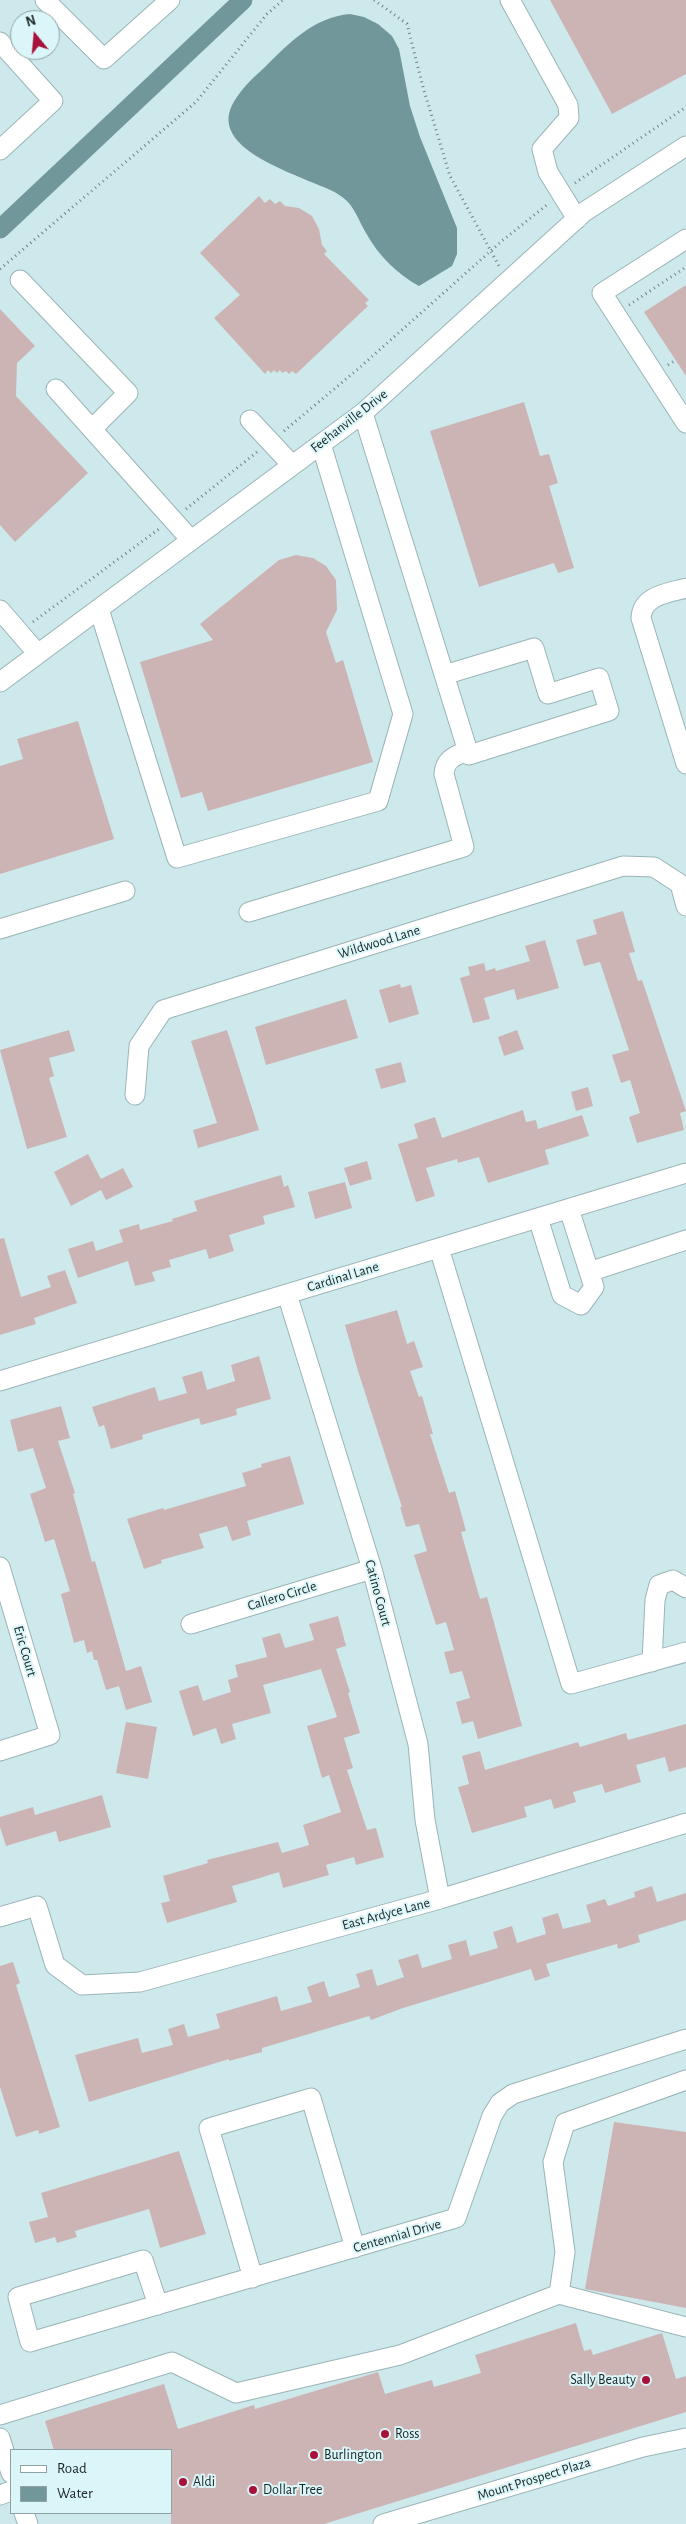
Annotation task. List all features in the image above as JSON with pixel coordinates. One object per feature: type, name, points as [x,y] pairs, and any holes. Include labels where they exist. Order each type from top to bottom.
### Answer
[{"type":"street","points":[[45,0],[104,59],[170,0]]},
{"type":"street","points":[[510,0],[568,105],[570,118],[542,150],[548,172],[576,219]]},
{"type":"street","points":[[0,42],[53,101],[0,150]]},
{"type":"street","name":"Feehanville Drive","points":[[0,682],[363,413],[576,219],[686,146]]},
{"type":"street","points":[[686,239],[602,293],[686,423]]},
{"type":"street","points":[[20,280],[128,393],[92,429]]},
{"type":"street","points":[[56,389],[191,540]]},
{"type":"street","points":[[363,413],[444,675],[468,750],[469,755],[609,711],[599,678],[548,694],[534,648],[444,675]]},
{"type":"street","points":[[250,420],[292,465]]},
{"type":"street","points":[[99,609],[177,858],[378,801],[402,714],[321,444]]},
{"type":"street","points":[[686,588],[647,602],[642,610],[641,618],[686,764]]},
{"type":"street","points":[[0,610],[38,654]]},
{"type":"street","points":[[249,912],[464,847],[444,774],[444,765],[449,758],[468,750]]},
{"type":"street","name":"Wildwood Lane","points":[[135,1095],[139,1046],[163,1010],[624,866],[654,866],[680,884],[686,906]]},
{"type":"street","points":[[0,929],[124,891]]},
{"type":"street","name":"Cardinal Lane","points":[[0,1382],[686,1173]]},
{"type":"street","points":[[538,1218],[562,1295],[581,1305],[594,1287],[569,1209]]},
{"type":"street","points":[[589,1272],[686,1240]]},
{"type":"street","points":[[439,1248],[571,1684],[686,1652]]},
{"type":"street","name":"Catino Court","points":[[287,1294],[372,1569],[418,1744],[424,1820],[440,1899]]},
{"type":"street","name":"Eric Court","points":[[0,1567],[50,1735],[0,1751]]},
{"type":"street","name":"Callero Circle","points":[[191,1624],[372,1569]]},
{"type":"street","points":[[652,1662],[655,1600],[659,1585],[673,1580],[686,1588]]},
{"type":"street","name":"East Ardyce Lane","points":[[0,1916],[36,1906],[54,1965],[82,1985],[140,1982],[440,1899],[686,1823]]},
{"type":"street","name":"Centennial Drive","points":[[158,2305],[143,2260],[18,2297],[30,2342],[253,2278],[456,2218],[492,2116],[500,2103],[513,2094],[686,2039]]},
{"type":"street","points":[[559,2294],[565,2252],[553,2162],[565,2124],[686,2080]]},
{"type":"street","points":[[666,2087],[686,2091]]},
{"type":"street","points":[[253,2278],[209,2128],[311,2098],[355,2248]]},
{"type":"street","points":[[0,2415],[172,2362],[236,2393],[400,2355],[559,2294],[686,2327]]},
{"type":"street","points":[[0,2438],[10,2470]]},
{"type":"street","name":"Mount Prospect Plaza","points":[[383,2524],[404,2521],[643,2447],[686,2438]]},
{"type":"path","points":[[0,269],[196,102],[266,14],[283,0]]},
{"type":"path","points":[[374,0],[407,24],[423,87],[450,176],[507,282]]},
{"type":"path","points":[[20,632],[173,518],[270,442],[358,368],[490,252],[561,194],[606,160],[686,106]]},
{"type":"path","points":[[624,308],[686,268]]},
{"type":"water","points":[[350,14],[364,17],[378,24],[392,36],[399,49],[410,106],[420,137],[457,228],[457,254],[452,266],[419,286],[403,276],[382,256],[343,197],[265,161],[250,152],[237,140],[230,128],[229,113],[237,97],[250,81],[283,49],[303,33],[325,20]]},
{"type":"building","points":[[550,0],[686,0],[686,74],[612,114]]},
{"type":"building","points":[[259,196],[265,203],[270,199],[275,204],[280,201],[285,206],[299,208],[312,216],[319,229],[322,245],[327,251],[324,254],[369,300],[365,303],[368,306],[296,374],[292,371],[289,374],[286,371],[282,373],[280,370],[277,373],[274,370],[271,373],[268,370],[265,374],[214,318],[240,295],[200,253]]},
{"type":"building","points":[[686,285],[686,376],[644,312]]},
{"type":"building","points":[[0,309],[35,346],[17,363],[16,396],[88,473],[15,542],[0,525]]},
{"type":"building","points":[[524,402],[540,456],[549,454],[558,483],[549,486],[574,568],[558,573],[554,563],[479,587],[430,431]]},
{"type":"building","points":[[296,555],[313,558],[326,566],[336,580],[337,610],[326,632],[336,663],[343,660],[373,762],[208,811],[202,792],[181,798],[140,662],[213,640],[200,624],[279,560]]},
{"type":"building","points":[[78,721],[114,839],[0,874],[0,766],[23,759],[17,739]]},
{"type":"building","points":[[623,911],[635,952],[629,953],[638,981],[642,980],[686,1111],[680,1113],[684,1130],[637,1143],[629,1117],[640,1113],[630,1080],[621,1083],[612,1055],[629,1050],[600,962],[584,966],[576,940],[597,934],[593,920]]},
{"type":"building","points":[[545,940],[559,988],[517,1000],[514,989],[484,998],[490,1019],[473,1023],[460,978],[470,975],[468,967],[484,963],[486,971],[495,968],[496,971],[530,961],[525,946]]},
{"type":"building","points":[[400,984],[401,988],[411,985],[419,1014],[389,1023],[379,990]]},
{"type":"building","points":[[346,999],[358,1038],[266,1065],[255,1027]]},
{"type":"building","points":[[69,1030],[75,1051],[49,1058],[54,1076],[49,1078],[67,1137],[27,1149],[0,1050]]},
{"type":"building","points":[[227,1030],[259,1130],[198,1148],[193,1130],[217,1123],[191,1041]]},
{"type":"building","points":[[517,1030],[524,1049],[504,1056],[498,1037]]},
{"type":"building","points":[[401,1062],[406,1082],[381,1089],[375,1069]]},
{"type":"building","points":[[588,1087],[593,1106],[576,1111],[571,1092]]},
{"type":"building","points":[[523,1110],[526,1122],[536,1120],[538,1129],[582,1115],[589,1136],[545,1150],[549,1164],[488,1183],[479,1157],[458,1163],[457,1159],[426,1168],[435,1196],[416,1202],[398,1144],[418,1138],[414,1124],[435,1117],[442,1138]]},
{"type":"building","points":[[88,1154],[101,1179],[123,1168],[133,1187],[106,1200],[101,1190],[71,1206],[54,1172]]},
{"type":"building","points":[[367,1161],[372,1179],[350,1186],[344,1168]]},
{"type":"building","points":[[281,1175],[284,1187],[288,1185],[295,1207],[263,1216],[265,1224],[229,1235],[234,1251],[209,1259],[206,1249],[169,1260],[171,1267],[152,1272],[155,1281],[135,1286],[128,1261],[78,1278],[68,1249],[93,1241],[96,1251],[123,1242],[119,1230],[139,1224],[140,1230],[173,1221],[172,1219],[197,1211],[194,1201]]},
{"type":"building","points":[[345,1182],[352,1208],[315,1219],[308,1192]]},
{"type":"building","points":[[4,1238],[21,1297],[51,1287],[47,1276],[65,1270],[77,1303],[34,1318],[36,1324],[0,1335],[0,1239]]},
{"type":"building","points":[[397,1310],[407,1344],[414,1341],[423,1367],[410,1371],[419,1397],[422,1396],[433,1434],[430,1434],[449,1493],[455,1491],[466,1531],[461,1532],[480,1599],[487,1597],[522,1726],[478,1739],[473,1721],[462,1724],[456,1702],[470,1698],[462,1671],[450,1674],[444,1652],[454,1650],[446,1622],[436,1625],[414,1555],[427,1551],[419,1524],[406,1527],[400,1507],[402,1507],[345,1325]]},
{"type":"building","points":[[259,1356],[271,1399],[236,1409],[237,1415],[201,1425],[199,1418],[142,1435],[143,1439],[111,1449],[104,1425],[99,1427],[92,1407],[155,1387],[159,1401],[187,1393],[182,1377],[202,1371],[207,1390],[235,1381],[231,1365]]},
{"type":"building","points":[[61,1406],[70,1438],[58,1441],[75,1493],[73,1494],[92,1562],[95,1561],[126,1671],[141,1666],[152,1702],[126,1710],[119,1686],[106,1690],[97,1660],[94,1660],[92,1651],[87,1653],[84,1640],[74,1643],[61,1594],[70,1591],[54,1539],[45,1542],[30,1494],[46,1488],[33,1448],[18,1452],[10,1420]]},
{"type":"building","points":[[290,1456],[304,1504],[247,1521],[251,1535],[232,1541],[227,1526],[199,1534],[204,1548],[161,1560],[162,1563],[144,1569],[127,1519],[246,1486],[242,1473],[262,1467],[261,1464]]},
{"type":"building","points":[[338,1616],[346,1646],[336,1649],[350,1692],[348,1693],[360,1733],[344,1738],[353,1768],[347,1770],[367,1830],[376,1828],[384,1857],[356,1865],[354,1857],[326,1865],[329,1875],[283,1888],[279,1872],[232,1886],[237,1902],[167,1923],[161,1903],[170,1901],[163,1876],[208,1863],[207,1860],[278,1842],[282,1853],[309,1845],[303,1825],[341,1812],[329,1775],[322,1778],[307,1726],[337,1717],[321,1669],[263,1685],[271,1713],[232,1724],[236,1739],[221,1744],[216,1728],[193,1736],[179,1691],[198,1685],[203,1701],[231,1692],[228,1680],[238,1677],[235,1665],[267,1657],[262,1638],[280,1633],[285,1648],[314,1640],[309,1624]]},
{"type":"building","points":[[126,1722],[157,1727],[148,1779],[116,1773]]},
{"type":"building","points":[[686,1724],[686,1767],[669,1772],[665,1757],[636,1765],[641,1782],[605,1793],[602,1784],[573,1792],[576,1802],[554,1809],[551,1799],[524,1807],[527,1817],[472,1833],[458,1787],[469,1784],[462,1756],[480,1751],[485,1770],[578,1742],[580,1747],[626,1733],[628,1740]]},
{"type":"building","points":[[102,1795],[111,1827],[59,1842],[56,1831],[6,1846],[0,1827],[0,1817],[33,1807],[35,1815]]},
{"type":"building","points":[[652,1886],[657,1902],[686,1893],[686,1920],[638,1935],[640,1942],[618,1949],[617,1944],[546,1964],[550,1976],[535,1981],[531,1969],[403,2008],[371,2020],[369,2016],[262,2048],[262,2052],[229,2061],[229,2059],[89,2102],[75,2055],[138,2038],[142,2053],[173,2045],[168,2029],[184,2024],[188,2037],[220,2028],[216,2014],[277,1996],[281,2011],[312,2002],[307,1987],[324,1981],[329,1997],[360,1987],[356,1974],[372,1969],[377,1986],[404,1977],[398,1960],[418,1954],[422,1968],[452,1959],[448,1945],[466,1940],[470,1956],[498,1948],[493,1932],[512,1926],[517,1943],[546,1934],[542,1918],[558,1913],[563,1929],[591,1922],[586,1905],[605,1899],[608,1906],[635,1897],[634,1892]]},
{"type":"building","points":[[13,1962],[20,1983],[16,1985],[60,2127],[39,2134],[38,2130],[16,2137],[0,2087],[0,1966]]},
{"type":"building","points":[[614,2122],[686,2132],[686,2308],[585,2289]]},
{"type":"building","points":[[179,2151],[206,2234],[160,2248],[149,2209],[75,2231],[77,2237],[57,2243],[55,2237],[35,2243],[29,2222],[48,2217],[41,2193]]},
{"type":"building","points":[[576,2323],[584,2351],[591,2349],[593,2355],[662,2333],[676,2379],[686,2376],[686,2412],[324,2524],[171,2524],[172,2449],[54,2449],[45,2421],[164,2384],[178,2429],[254,2405],[255,2409],[378,2372],[385,2394],[432,2380],[434,2387],[481,2373],[475,2355]]},
{"type":"waterway","points":[[0,229],[243,0]]},
{"type":"place","name":"Sally Beauty","points":[[646,2380]]},
{"type":"place","name":"Ross","points":[[385,2434]]},
{"type":"place","name":"Burlington","points":[[314,2455]]},
{"type":"place","name":"Aldi","points":[[183,2482]]},
{"type":"place","name":"Dollar Tree","points":[[253,2490]]}]
